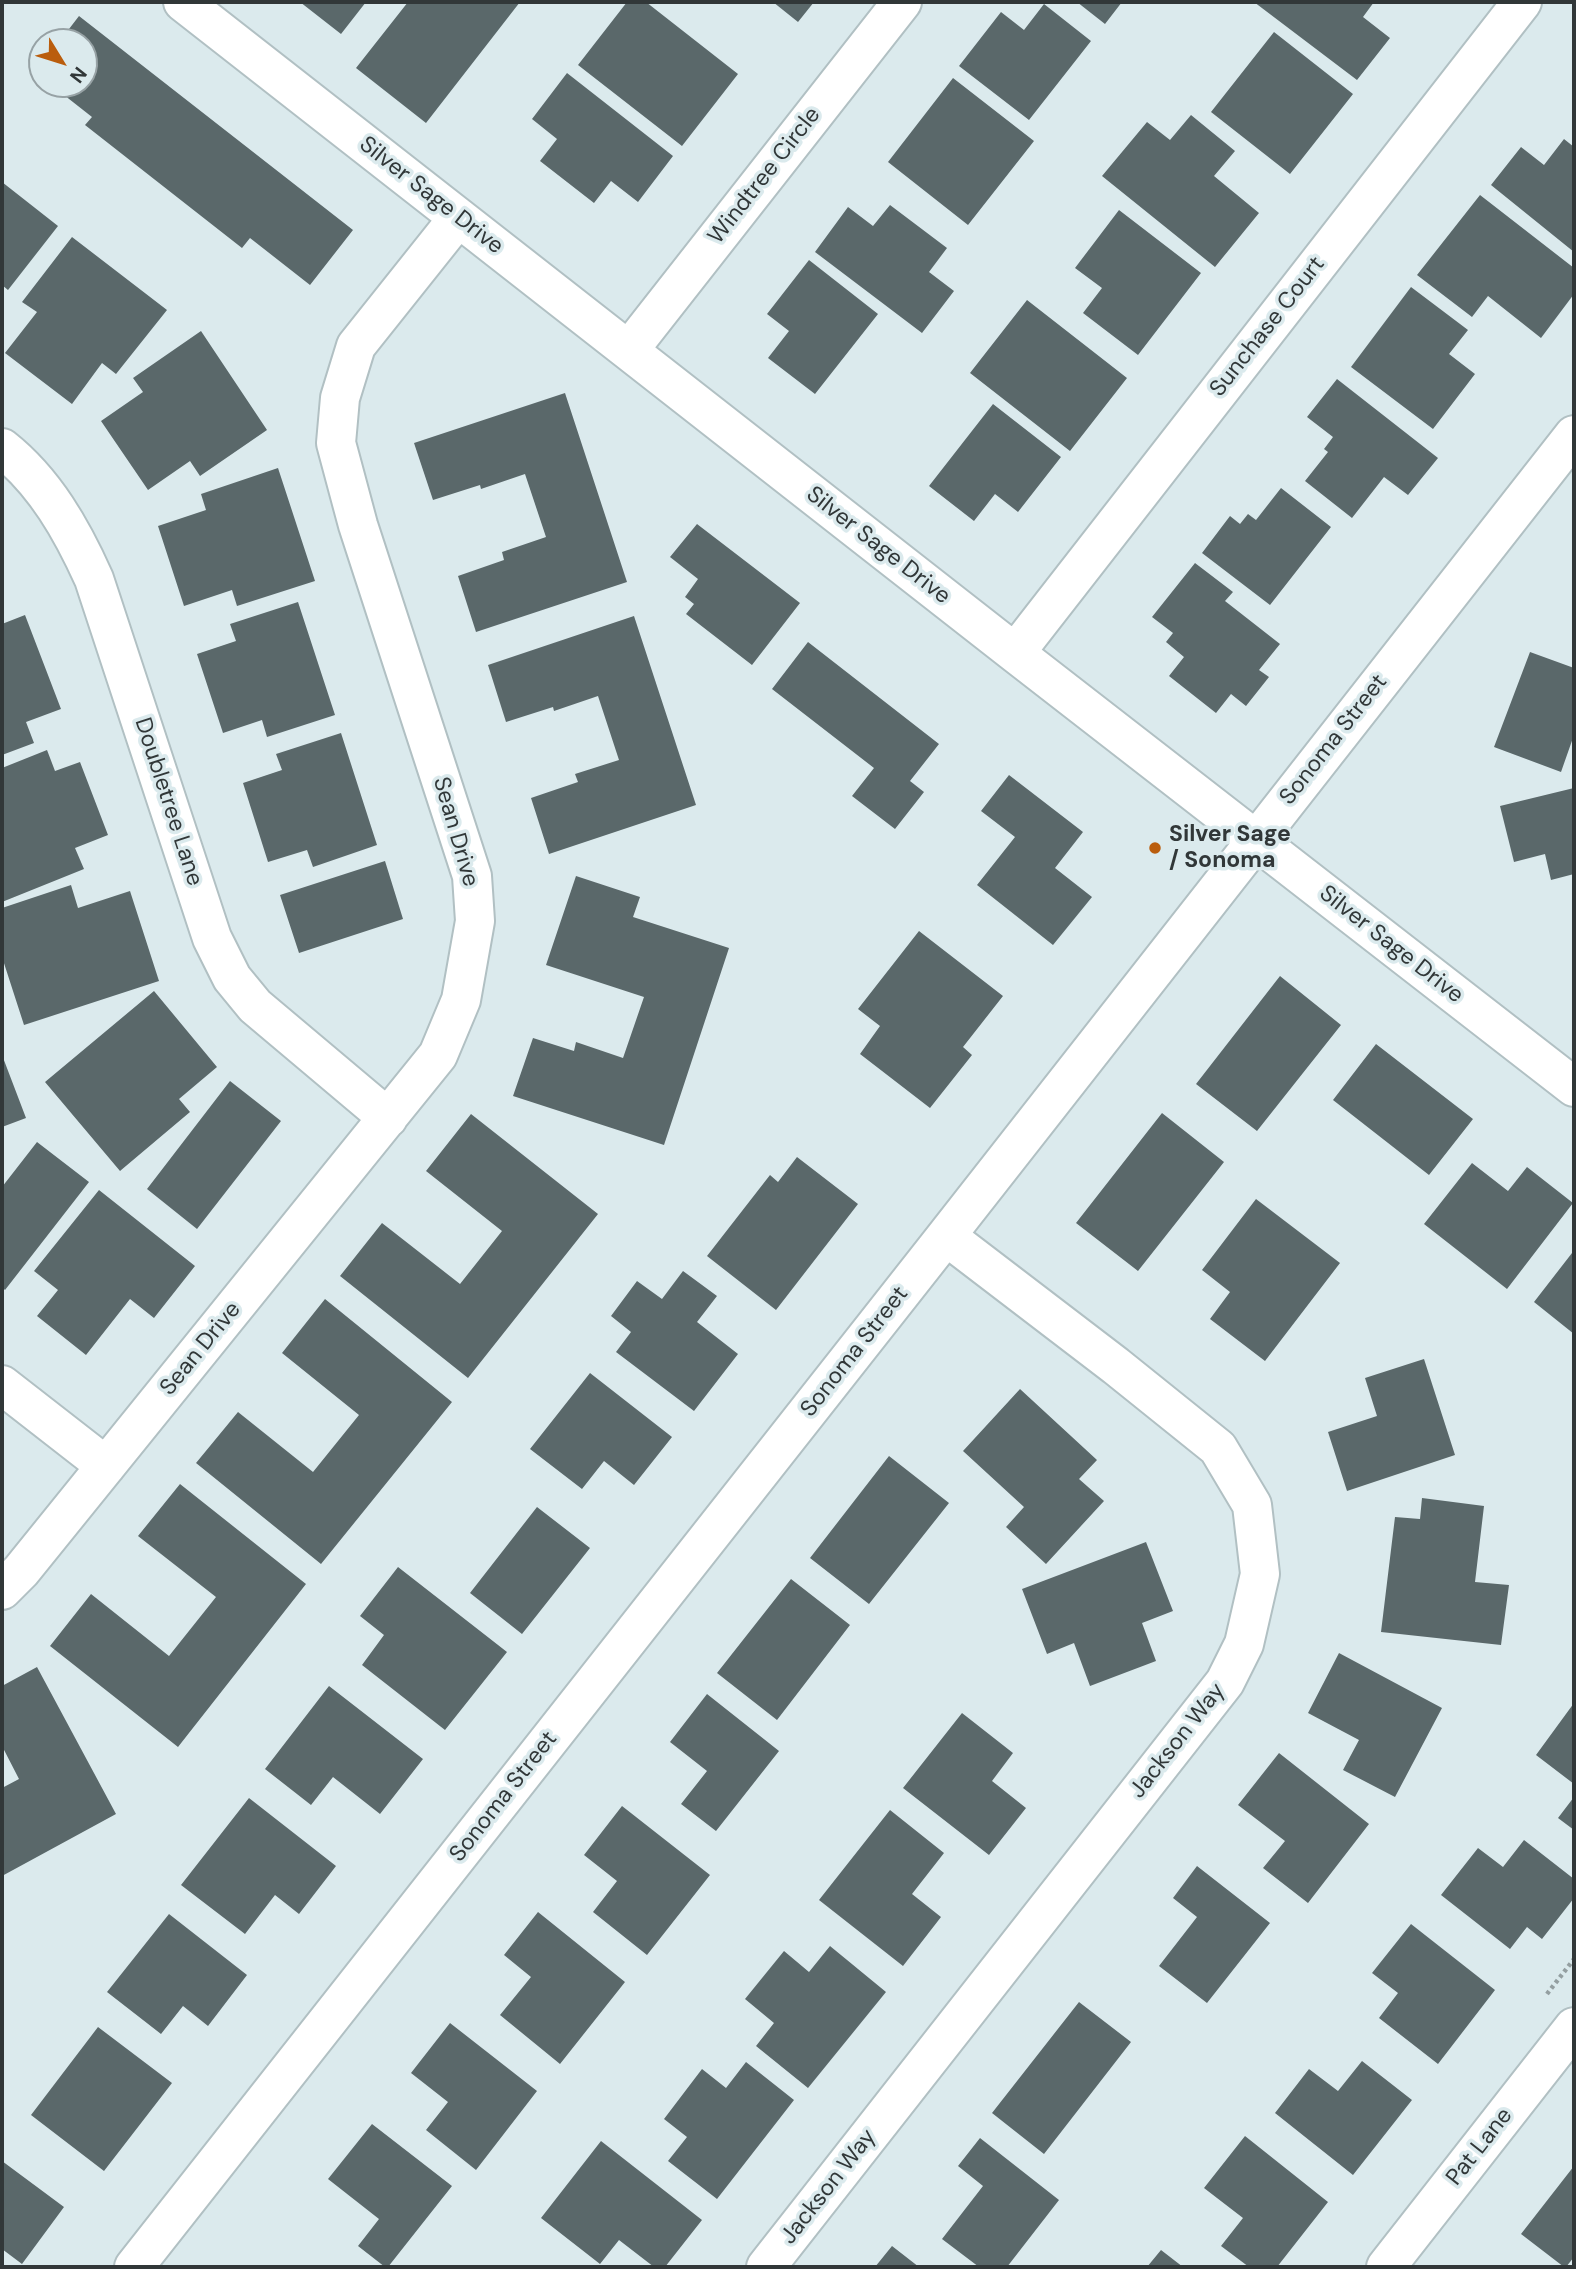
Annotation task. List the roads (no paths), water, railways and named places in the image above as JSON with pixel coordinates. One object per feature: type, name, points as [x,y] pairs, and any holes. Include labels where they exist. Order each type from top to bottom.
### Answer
[{"type":"street","name":"Silver Sage Drive","points":[[183,2],[1574,1087]]},
{"type":"street","name":"Windtree Circle","points":[[629,350],[902,2]]},
{"type":"street","name":"Sunchase Court","points":[[1015,653],[1521,2]]},
{"type":"street","name":"Sean Drive","points":[[2,1590],[21,1571],[438,1055],[461,1000],[475,920],[472,876],[358,525],[336,443],[340,398],[356,346],[458,218]]},
{"type":"street","name":"Sonoma Street","points":[[134,2267],[1574,435]]},
{"type":"street","name":"Doubletree Lane","points":[[2,448],[44,491],[74,536],[94,579],[212,937],[232,978],[255,1006],[388,1118]]},
{"type":"street","name":"Jackson Way","points":[[766,2267],[1225,1682],[1244,1644],[1260,1574],[1252,1505],[1218,1448],[946,1236]]},
{"type":"street","points":[[2,1385],[106,1466]]},
{"type":"street","name":"Pat Lane","points":[[1401,2262],[1574,2027]]},
{"type":"place","name":"Silver Sage / Sonoma","points":[[1155,848]]}]
